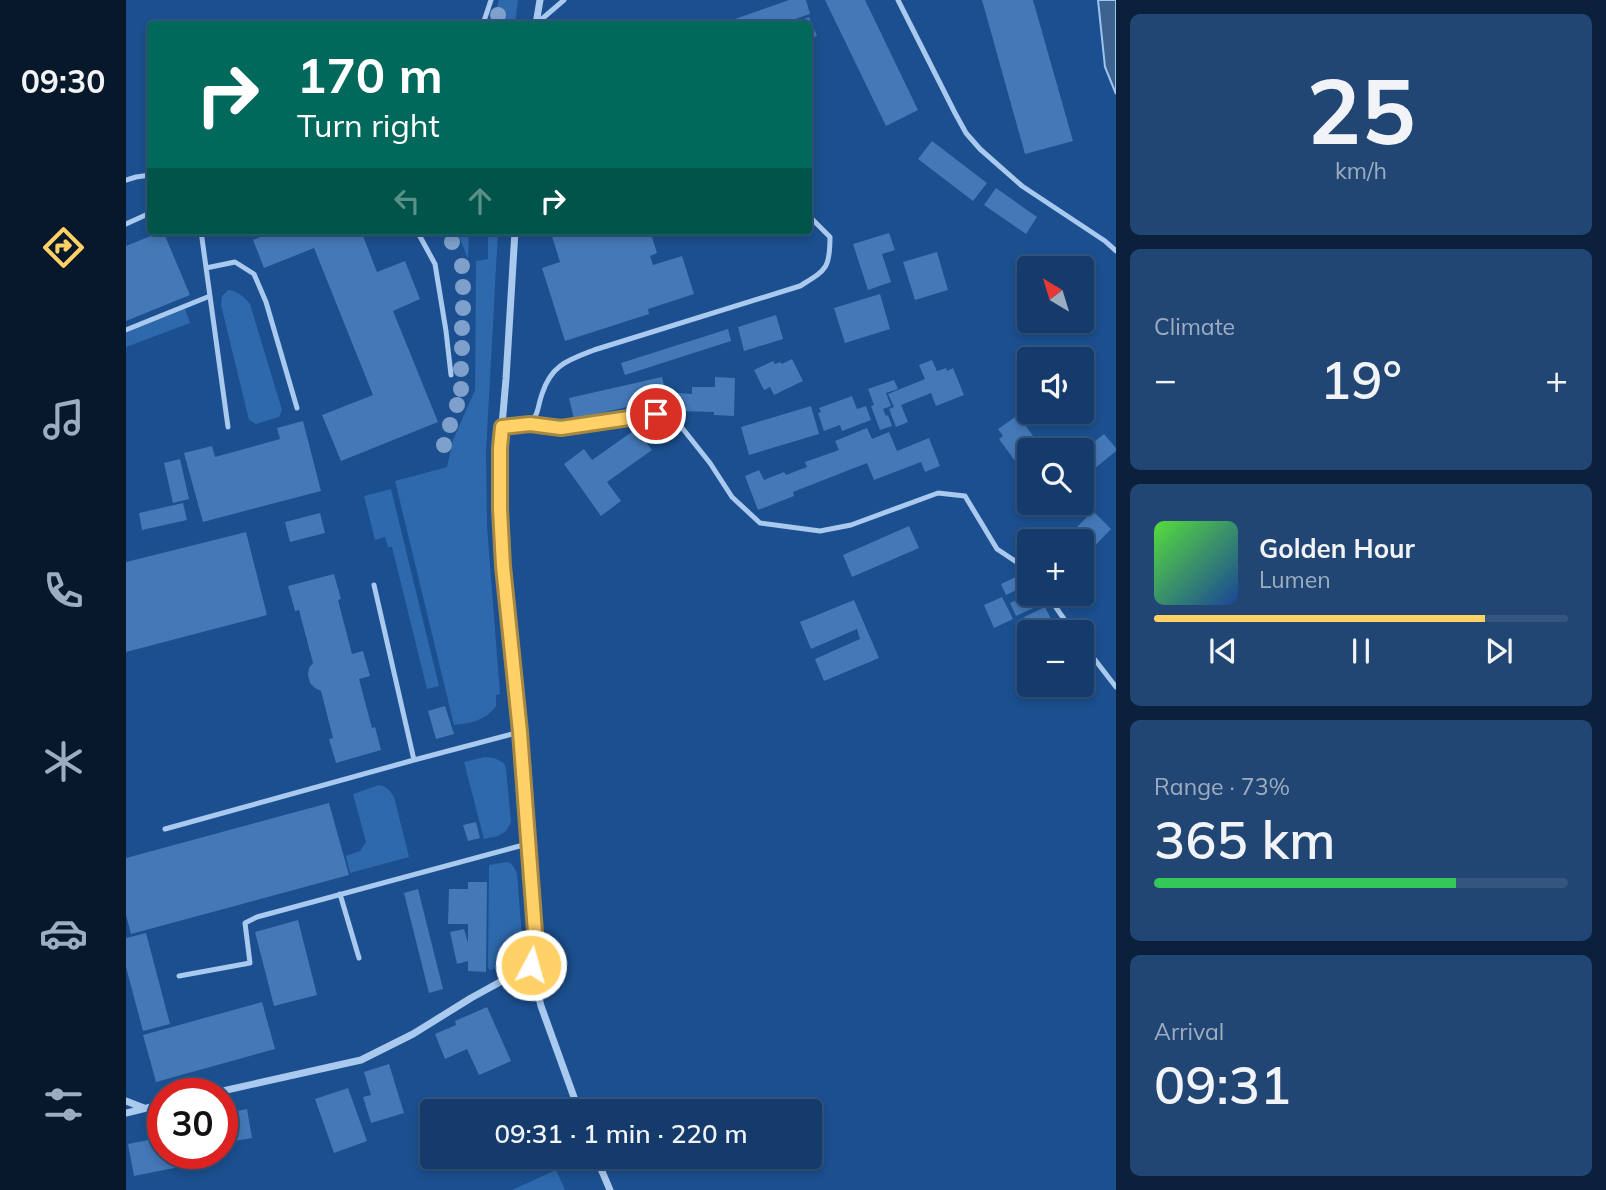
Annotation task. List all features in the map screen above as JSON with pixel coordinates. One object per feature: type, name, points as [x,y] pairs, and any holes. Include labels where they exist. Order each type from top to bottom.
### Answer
[{"type":"street","points":[[536,21],[540,0]]},
{"type":"street","points":[[515,235],[500,448],[503,566],[520,732],[535,932],[531,965],[541,1006],[575,1099]]},
{"type":"street","points":[[238,1088],[361,1060],[413,1034],[531,965]]},
{"type":"street","points":[[126,1101],[145,1108]]},
{"type":"street","points":[[126,1113],[145,1108]]},
{"type":"street","points":[[601,1169],[610,1190]]},
{"type":"lane","points":[[485,21],[491,0]]},
{"type":"lane","points":[[540,21],[564,0]]},
{"type":"lane","points":[[898,0],[955,113],[980,149],[1022,186],[1116,251]]},
{"type":"lane","points":[[126,180],[147,175]]},
{"type":"lane","points":[[126,224],[147,214]]},
{"type":"lane","points":[[530,424],[538,414],[548,378],[561,363],[594,350],[800,286],[822,272],[830,257],[830,237],[812,219]]},
{"type":"lane","points":[[202,235],[228,427]]},
{"type":"lane","points":[[419,235],[435,264],[451,375]]},
{"type":"lane","points":[[206,268],[235,262],[254,274],[266,302],[297,408]]},
{"type":"lane","points":[[126,330],[210,296]]},
{"type":"lane","points":[[502,427],[530,424],[561,428],[656,414],[676,419],[732,497],[760,523],[821,531],[851,525],[938,493],[965,496],[997,549],[1017,562]]},
{"type":"lane","points":[[374,585],[414,760]]},
{"type":"lane","points":[[1094,659],[1116,687]]},
{"type":"lane","points":[[165,829],[520,732]]},
{"type":"lane","points":[[179,976],[250,963],[245,923],[257,917],[527,844]]},
{"type":"lane","points":[[340,894],[359,958]]},
{"type":"shaded area","points":[[499,0],[518,0],[515,21],[493,21]]},
{"type":"shaded area","points":[[1098,0],[1116,0],[1116,94],[1105,67]]},
{"type":"shaded area","points":[[459,235],[469,235],[468,259]]},
{"type":"shaded area","points":[[488,235],[498,235],[486,452],[487,526],[500,694],[496,695],[496,706],[487,715],[472,722],[454,725],[395,481],[447,467],[453,440],[475,390],[476,261],[488,259]]},
{"type":"shaded area","points":[[228,290],[240,295],[250,304],[282,410],[279,417],[256,424],[249,420],[221,305],[222,296]]},
{"type":"shaded area","points":[[185,309],[190,323],[126,347],[126,333]]},
{"type":"shaded area","points":[[391,489],[439,686],[427,689],[392,547],[388,547],[385,537],[375,540],[364,496]]},
{"type":"shaded area","points":[[485,757],[504,763],[511,822],[506,831],[484,839],[464,762]]},
{"type":"shaded area","points":[[379,785],[388,789],[394,797],[409,857],[350,873],[346,856],[360,851],[366,842],[353,794]]},
{"type":"shaded area","points":[[507,862],[514,866],[517,874],[522,937],[518,945],[490,970],[489,865]]},
{"type":"shaded area","points":[[556,1170],[565,1190],[512,1190]]},
{"type":"building","points":[[789,0],[806,0],[810,14],[789,21],[735,19]]},
{"type":"building","points":[[825,0],[865,0],[918,110],[886,126]]},
{"type":"building","points":[[982,0],[1033,0],[1073,141],[1025,154]]},
{"type":"building","points":[[812,24],[817,36],[812,38]]},
{"type":"building","points":[[932,141],[987,183],[973,201],[918,159]]},
{"type":"building","points":[[996,188],[1037,217],[1026,234],[984,205]]},
{"type":"building","points":[[889,233],[895,250],[882,254],[891,282],[868,290],[853,244]]},
{"type":"building","points":[[153,235],[165,235],[190,295],[126,321],[126,246]]},
{"type":"building","points":[[266,235],[363,235],[377,272],[405,261],[420,299],[393,311],[438,422],[341,461],[322,415],[373,395],[314,248],[264,268],[253,240]]},
{"type":"building","points":[[552,235],[651,235],[657,253],[650,256],[653,265],[682,256],[694,294],[648,309],[649,314],[565,341],[542,268],[560,262]]},
{"type":"building","points":[[937,252],[948,290],[915,300],[903,262]]},
{"type":"building","points":[[880,294],[890,329],[845,343],[834,308]]},
{"type":"building","points":[[776,315],[783,339],[744,351],[738,327]]},
{"type":"building","points":[[728,329],[731,341],[625,375],[621,363]]},
{"type":"building","points":[[792,359],[803,381],[774,395],[770,387],[764,390],[754,370],[773,361],[775,364],[782,364]]},
{"type":"building","points":[[932,360],[937,371],[953,368],[964,395],[936,406],[931,393],[901,405],[908,422],[896,427],[889,409],[894,407],[888,394],[925,379],[919,365]]},
{"type":"building","points":[[662,377],[667,398],[574,419],[569,398]]},
{"type":"building","points":[[715,377],[735,378],[734,416],[714,415],[714,412],[676,411],[677,393],[692,394],[692,387],[715,387]]},
{"type":"building","points":[[894,380],[898,389],[886,393],[891,406],[883,409],[892,426],[880,430],[868,389]]},
{"type":"building","points":[[852,396],[857,409],[866,406],[871,420],[842,431],[840,425],[824,431],[819,408]]},
{"type":"building","points":[[811,406],[819,434],[749,455],[741,427]]},
{"type":"building","points":[[1017,416],[1017,424],[1024,424],[1034,438],[1017,438],[1017,464],[999,439],[1003,436],[998,429]]},
{"type":"building","points":[[303,421],[321,491],[203,522],[184,453],[212,446],[215,457],[280,439],[277,428]]},
{"type":"building","points":[[867,428],[872,439],[889,432],[897,451],[929,438],[940,466],[925,472],[921,462],[874,480],[867,463],[793,492],[794,496],[758,510],[745,476],[759,470],[764,480],[807,467],[805,462],[839,450],[835,441]]},
{"type":"building","points":[[636,429],[652,450],[607,482],[621,501],[601,516],[564,464],[584,449],[592,460]]},
{"type":"building","points":[[1104,434],[1116,451],[1094,469],[1094,442]]},
{"type":"building","points":[[180,459],[189,499],[173,503],[164,463]]},
{"type":"building","points":[[183,503],[187,520],[142,530],[139,513]]},
{"type":"building","points":[[1094,512],[1111,529],[1094,547],[1094,529],[1075,529],[1089,515],[1094,515]]},
{"type":"building","points":[[320,513],[325,533],[290,542],[285,522]]},
{"type":"building","points":[[909,526],[919,548],[852,577],[843,555]]},
{"type":"building","points":[[246,532],[267,615],[126,652],[126,562]]},
{"type":"building","points":[[334,574],[352,654],[363,651],[370,676],[359,679],[381,750],[336,763],[329,739],[333,738],[321,691],[310,683],[309,668],[313,663],[299,610],[295,611],[288,586]]},
{"type":"building","points":[[1017,576],[1017,590],[1006,595],[1001,584]]},
{"type":"building","points":[[1002,597],[1013,619],[994,628],[984,605]]},
{"type":"building","points":[[854,600],[879,658],[824,681],[815,659],[860,639],[857,629],[811,649],[800,622]]},
{"type":"building","points":[[1017,600],[1017,606],[1038,606],[1016,616],[1010,603]]},
{"type":"building","points":[[1045,607],[1051,619],[1026,620],[1024,617]]},
{"type":"building","points":[[445,706],[454,734],[436,739],[428,711]]},
{"type":"building","points":[[329,803],[349,875],[131,934],[126,915],[126,858]]},
{"type":"building","points":[[476,822],[480,838],[468,841],[463,825]]},
{"type":"building","points":[[468,882],[487,882],[486,972],[468,971],[468,961],[457,964],[450,932],[464,929],[468,943],[468,924],[448,924],[449,889],[468,889]]},
{"type":"building","points":[[418,889],[443,989],[429,993],[404,893]]},
{"type":"building","points":[[298,920],[317,995],[274,1006],[255,932]]},
{"type":"building","points":[[146,933],[170,1024],[143,1031],[126,967],[126,938]]},
{"type":"building","points":[[262,1002],[275,1049],[170,1078],[155,1078],[143,1035]]},
{"type":"building","points":[[487,1007],[511,1061],[479,1075],[467,1049],[445,1059],[435,1034],[456,1025],[455,1021]]},
{"type":"building","points":[[389,1064],[404,1113],[371,1123],[363,1097],[371,1095],[364,1072]]},
{"type":"building","points":[[348,1088],[367,1141],[334,1153],[315,1099]]},
{"type":"building","points":[[247,1109],[252,1138],[238,1140],[238,1111]]},
{"type":"building","points":[[147,1140],[147,1169],[169,1169],[134,1176],[128,1144]]},
{"type":"route","points":[[531,965],[535,932],[520,732],[503,566],[500,509],[502,427],[530,424],[561,428],[656,414]]}]
